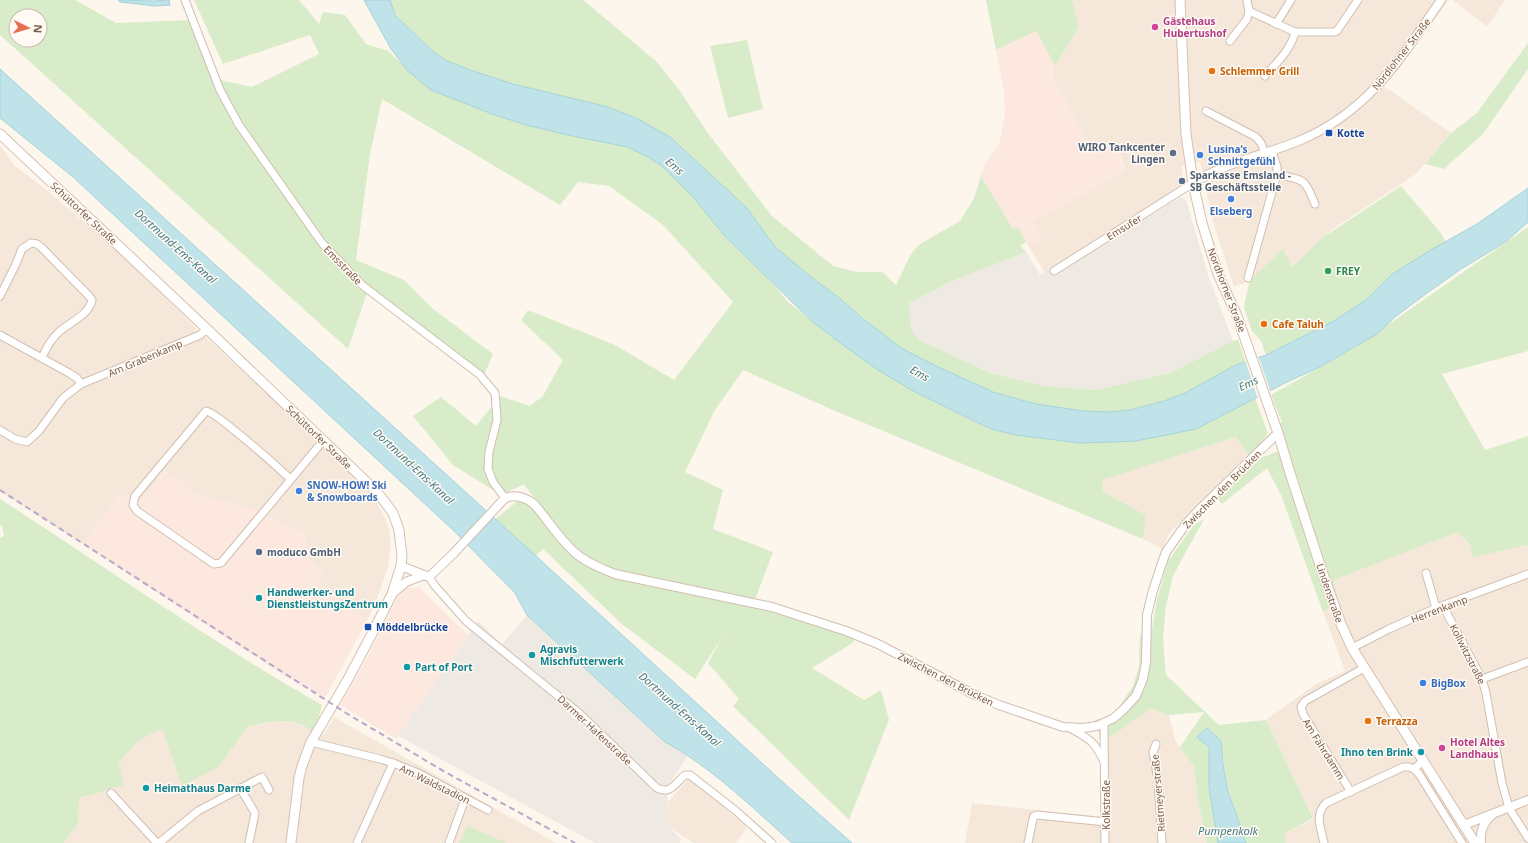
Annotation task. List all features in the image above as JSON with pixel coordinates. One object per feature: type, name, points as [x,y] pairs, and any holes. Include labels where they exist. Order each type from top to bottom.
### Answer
[{"type":"main road","name":"Nordhorner Straße","points":[[1180,0],[1186,134],[1193,183],[1202,223],[1218,274],[1237,316],[1270,410]]},
{"type":"main road","name":"Schüttorfer Straße","points":[[0,134],[208,329],[378,493],[393,513],[399,530],[402,566],[392,594],[347,681],[311,742],[302,766],[291,843]]},
{"type":"main road","name":"Lindenstraße","points":[[1270,410],[1322,571],[1341,624],[1352,648],[1475,843]]},
{"type":"street","name":"Emsstraße","points":[[185,0],[220,90],[236,118],[322,244],[362,285],[480,375],[495,393],[497,420],[489,452],[488,469],[492,482],[505,498]]},
{"type":"street","points":[[1230,41],[1247,19],[1249,11],[1247,0]]},
{"type":"street","points":[[1276,24],[1291,0]]},
{"type":"street","points":[[1249,11],[1294,32],[1334,32],[1337,31],[1358,0]]},
{"type":"street","name":"Nordlohner Straße","points":[[1193,183],[1212,171],[1301,140],[1341,117],[1368,96],[1394,66],[1441,0]]},
{"type":"street","points":[[1265,76],[1284,55],[1293,38],[1294,32]]},
{"type":"street","points":[[1206,111],[1256,137],[1269,152],[1277,167],[1277,174],[1248,278]]},
{"type":"street","points":[[1277,174],[1302,180],[1307,184],[1315,204]]},
{"type":"street","name":"Emsufer","points":[[1054,271],[1193,183]]},
{"type":"street","points":[[0,296],[22,249],[31,243],[37,244],[42,248],[92,300],[91,305],[87,310],[52,339],[42,358]]},
{"type":"street","name":"Am Grabenkamp","points":[[0,430],[15,439],[27,442],[31,440],[63,398],[81,384],[200,335],[208,329]]},
{"type":"street","points":[[0,335],[76,378],[81,384]]},
{"type":"street","points":[[290,480],[233,430],[210,412],[206,411],[135,496],[133,506],[137,511],[211,562],[218,564],[221,563],[323,441]]},
{"type":"street","name":"Zwischen den Brücken","points":[[505,498],[515,496],[528,499],[534,504],[568,546],[582,558],[615,574],[772,607],[846,631],[878,644],[974,695],[1063,727],[1083,728],[1097,726],[1119,714],[1136,696],[1143,679],[1146,662],[1147,615],[1152,594],[1166,552],[1186,524],[1278,433]]},
{"type":"street","points":[[392,594],[406,582],[426,576],[453,554],[505,498]]},
{"type":"street","points":[[402,566],[426,576]]},
{"type":"street","name":"Kollwitzstraße","points":[[1426,572],[1440,607],[1482,679],[1486,693],[1502,783],[1509,808],[1528,838]]},
{"type":"street","name":"Herrenkamp","points":[[1352,648],[1389,629],[1440,607],[1528,574]]},
{"type":"street","name":"Darmer Hafenstraße","points":[[426,576],[466,622],[579,713],[657,788],[663,791],[668,791],[685,775],[690,775],[772,843]]},
{"type":"street","points":[[1482,679],[1528,662]]},
{"type":"street","name":"Am Fährdamm","points":[[1351,792],[1302,714],[1301,707],[1305,701],[1364,668]]},
{"type":"street","name":"Kolkstraße","points":[[1104,723],[1106,768],[1105,843]]},
{"type":"street","name":"Kolkstraße","points":[[1070,728],[1091,740],[1098,749],[1106,768]]},
{"type":"street","name":"Am Waldstadion","points":[[311,742],[393,763],[418,773],[488,810]]},
{"type":"street","name":"Rietmeyerstraße","points":[[1156,744],[1153,752],[1158,780],[1162,843]]},
{"type":"street","points":[[1414,769],[1423,761]]},
{"type":"street","points":[[357,843],[393,763]]},
{"type":"street","points":[[1324,843],[1318,817],[1320,809],[1326,803],[1403,767],[1414,769],[1419,774],[1462,843]]},
{"type":"street","points":[[111,792],[158,843],[198,811],[262,777],[269,790]]},
{"type":"street","points":[[240,788],[255,813],[249,843]]},
{"type":"street","points":[[449,843],[466,799]]},
{"type":"street","points":[[1464,825],[1528,800]]},
{"type":"street","points":[[1481,843],[1482,827],[1485,821],[1492,814]]},
{"type":"street","points":[[1028,843],[1033,819],[1034,816],[1037,815],[1106,822]]},
{"type":"shaded area","points":[[1072,0],[1449,0],[1384,86],[1451,133],[1416,174],[1333,229],[1292,267],[1283,250],[1250,280],[1234,287],[1214,225],[1200,162],[1181,166],[1184,185],[1131,220],[1045,273],[1026,242],[1034,243],[1033,220],[1126,171],[1119,154],[1109,146],[1092,153],[1053,77],[1055,66],[1079,27]]},
{"type":"shaded area","points":[[1453,0],[1505,0],[1487,27]]},
{"type":"shaded area","points":[[1036,31],[1055,66],[1053,77],[1092,153],[1109,146],[1115,149],[1120,156],[1120,160],[1126,171],[1033,220],[1042,238],[1034,243],[1026,242],[1018,227],[1013,229],[981,176],[985,163],[999,145],[1005,115],[1004,93],[996,50]]},
{"type":"shaded area","points":[[0,145],[14,165],[44,188],[118,251],[199,331],[381,499],[377,504],[384,516],[390,532],[388,567],[367,621],[317,582],[324,573],[309,560],[305,534],[256,511],[196,494],[164,470],[138,506],[120,494],[83,544],[0,491]]},
{"type":"shaded area","points":[[1181,197],[1186,200],[1208,275],[1233,341],[1170,373],[1096,390],[1044,386],[990,373],[919,340],[911,330],[909,303],[952,281],[1026,252],[1040,275],[1053,268],[1056,274]]},
{"type":"shaded area","points":[[1236,437],[1250,457],[1170,532],[1162,549],[1143,539],[1146,515],[1103,492],[1101,480]]},
{"type":"shaded area","points":[[164,470],[196,494],[256,511],[305,534],[309,560],[324,573],[317,582],[367,621],[325,698],[285,676],[83,544],[120,494],[138,506]]},
{"type":"shaded area","points":[[1458,532],[1470,544],[1473,556],[1528,545],[1528,843],[1286,843],[1284,834],[1314,819],[1266,720],[1316,684],[1345,671],[1323,612],[1338,600],[1334,580]]},
{"type":"shaded area","name":"Part of Port","points":[[406,587],[420,588],[468,635],[396,739],[340,705],[357,677],[398,596]]},
{"type":"shaded area","points":[[527,615],[665,742],[678,749],[687,757],[666,789],[668,802],[666,819],[670,828],[681,839],[680,843],[595,843],[398,736],[478,621],[502,644]]},
{"type":"shaded area","points":[[1152,708],[1169,715],[1175,740],[1194,767],[1198,800],[1207,843],[965,843],[972,803],[1103,817],[1101,738]]},
{"type":"shaded area","points":[[334,717],[556,843],[64,843],[78,824],[79,798],[123,785],[119,763],[138,741],[162,729],[182,786],[219,767],[247,727],[282,721],[297,722],[302,726],[324,735]]},
{"type":"shaded area","points":[[688,779],[697,784],[747,827],[736,843],[694,843],[670,828],[666,819],[668,802]]},
{"type":"green space","points":[[0,0],[75,0],[116,23],[191,20],[216,79],[252,87],[319,54],[310,35],[223,64],[194,0],[299,0],[319,24],[323,12],[345,15],[366,44],[388,51],[431,90],[492,114],[526,125],[628,147],[648,157],[662,166],[693,197],[724,235],[769,279],[788,302],[839,342],[915,392],[970,419],[1016,435],[1053,440],[1079,443],[1136,441],[1196,429],[1255,398],[1268,433],[1250,457],[1236,437],[1102,480],[1103,492],[1146,515],[1143,539],[833,410],[743,370],[715,410],[685,472],[723,490],[713,529],[773,552],[756,597],[748,605],[852,637],[854,642],[812,668],[864,700],[881,690],[889,720],[849,820],[733,706],[739,699],[708,663],[724,634],[695,679],[623,625],[543,549],[536,556],[495,519],[519,500],[531,506],[556,527],[524,484],[501,495],[453,465],[413,416],[441,397],[476,426],[500,396],[530,406],[543,396],[563,360],[521,320],[528,310],[615,345],[674,380],[733,302],[663,225],[609,186],[578,182],[560,205],[382,99],[370,154],[356,260],[404,280],[432,308],[493,354],[484,375],[368,290],[348,349],[14,48],[48,48],[48,8],[8,8],[8,42],[0,35]]},
{"type":"green space","points":[[390,0],[583,0],[657,62],[680,91],[707,132],[772,216],[833,266],[857,272],[882,272],[896,285],[911,254],[920,244],[960,221],[974,198],[981,176],[1013,229],[1018,227],[1026,242],[1020,246],[1026,252],[952,281],[909,303],[911,330],[919,340],[990,373],[1044,386],[1096,390],[1170,373],[1233,341],[1238,340],[1246,362],[1236,365],[1185,393],[1164,401],[1130,410],[1109,412],[1083,411],[1036,404],[993,392],[901,348],[876,329],[775,247],[747,208],[670,137],[608,107],[513,84],[444,60],[430,49],[395,14]]},
{"type":"green space","points":[[986,0],[1072,0],[1079,27],[1055,66],[1036,31],[996,50]]},
{"type":"green space","points":[[747,40],[763,109],[728,118],[710,46]]},
{"type":"green space","points":[[1528,43],[1528,69],[1483,134],[1444,169],[1425,164],[1451,133],[1477,113]]},
{"type":"green space","name":"FREY","points":[[1401,186],[1441,233],[1446,242],[1391,275],[1366,300],[1332,322],[1266,355],[1261,341],[1252,331],[1244,308],[1250,280],[1283,249],[1292,267],[1322,238]]},
{"type":"green space","points":[[1528,227],[1528,351],[1442,374],[1485,450],[1528,436],[1528,545],[1473,557],[1470,544],[1458,532],[1334,580],[1338,600],[1323,612],[1281,495],[1267,468],[1222,504],[1217,499],[1260,458],[1282,450],[1275,428],[1282,422],[1271,395],[1356,347]]},
{"type":"green space","points":[[0,499],[240,656],[322,705],[315,732],[297,723],[289,721],[271,722],[247,727],[219,767],[182,786],[162,729],[138,741],[119,763],[124,785],[79,798],[78,824],[64,843],[0,843],[0,538],[4,536],[2,526],[0,525]]},
{"type":"green space","points":[[1204,519],[1173,576],[1166,606],[1163,638],[1166,675],[1219,725],[1266,720],[1313,818],[1284,834],[1286,843],[1246,843],[1230,793],[1224,768],[1221,741],[1209,747],[1209,787],[1218,843],[1207,843],[1198,800],[1194,767],[1180,747],[1204,712],[1169,715],[1151,708],[1115,734],[1101,738],[1094,720],[1109,717],[1120,706],[1133,686],[1139,667],[1140,635],[1151,635],[1157,599],[1168,561],[1194,525]]},
{"type":"green space","points":[[467,826],[507,843],[459,843]]},
{"type":"water","points":[[118,0],[169,0],[170,5],[155,6],[120,2]]},
{"type":"water","name":"Ems","points":[[364,0],[390,0],[395,15],[430,49],[445,60],[513,84],[608,107],[638,119],[670,137],[747,208],[775,247],[901,348],[993,392],[1036,404],[1083,411],[1109,412],[1130,410],[1164,401],[1185,393],[1236,365],[1266,355],[1332,322],[1366,300],[1391,275],[1429,251],[1477,224],[1528,188],[1528,222],[1507,241],[1461,269],[1423,296],[1395,317],[1377,334],[1320,367],[1287,382],[1196,429],[1136,441],[1112,442],[1079,443],[1016,435],[991,429],[915,392],[878,370],[839,342],[813,322],[791,301],[724,235],[693,197],[662,166],[648,157],[628,147],[526,125],[492,114],[431,90],[408,71],[391,49]]},
{"type":"water","name":"Dortmund-Ems-Kanal","points":[[0,69],[786,785],[852,843],[792,843],[747,802],[699,763],[665,742],[527,615],[515,593],[454,531],[73,177],[0,118]]},
{"type":"water","name":"Pumpenkolk","points":[[1207,728],[1221,741],[1223,765],[1228,791],[1246,843],[1218,843],[1209,787],[1209,747],[1197,737]]},
{"type":"pier","points":[[1258,356],[1271,393],[1258,399],[1245,360]]},
{"type":"railway","points":[[0,490],[346,713],[445,772],[575,843]]},
{"type":"place","name":"Gästehaus Hubertushof","points":[[1155,27]]},
{"type":"place","name":"Schlemmer Grill","points":[[1212,71]]},
{"type":"place","name":"Kotte","points":[[1329,133]]},
{"type":"place","name":"WIRO Tankcenter Lingen","points":[[1173,153]]},
{"type":"place","name":"Lusina‘s Schnittgefühl","points":[[1200,155]]},
{"type":"place","name":"Sparkasse Emsland - SB Geschäftsstelle","points":[[1182,181]]},
{"type":"place","name":"Elseberg","points":[[1231,199]]},
{"type":"place","name":"FREY","points":[[1328,271]]},
{"type":"place","name":"Cafe Taluh","points":[[1264,324]]},
{"type":"place","name":"SNOW-HOW! Ski & Snowboards","points":[[299,491]]},
{"type":"place","name":"moduco GmbH","points":[[259,552]]},
{"type":"place","name":"Handwerker- und DienstleistungsZentrum","points":[[259,598]]},
{"type":"place","name":"Möddelbrücke","points":[[368,627]]},
{"type":"place","name":"Agravis Mischfutterwerk","points":[[532,655]]},
{"type":"place","name":"Part of Port","points":[[407,667]]},
{"type":"place","name":"BigBox","points":[[1423,683]]},
{"type":"place","name":"Terrazza","points":[[1368,721]]},
{"type":"place","name":"Hotel Altes Landhaus","points":[[1442,748]]},
{"type":"place","name":"Ihno ten Brink","points":[[1421,752]]},
{"type":"place","name":"Heimathaus Darme","points":[[146,788]]}]
